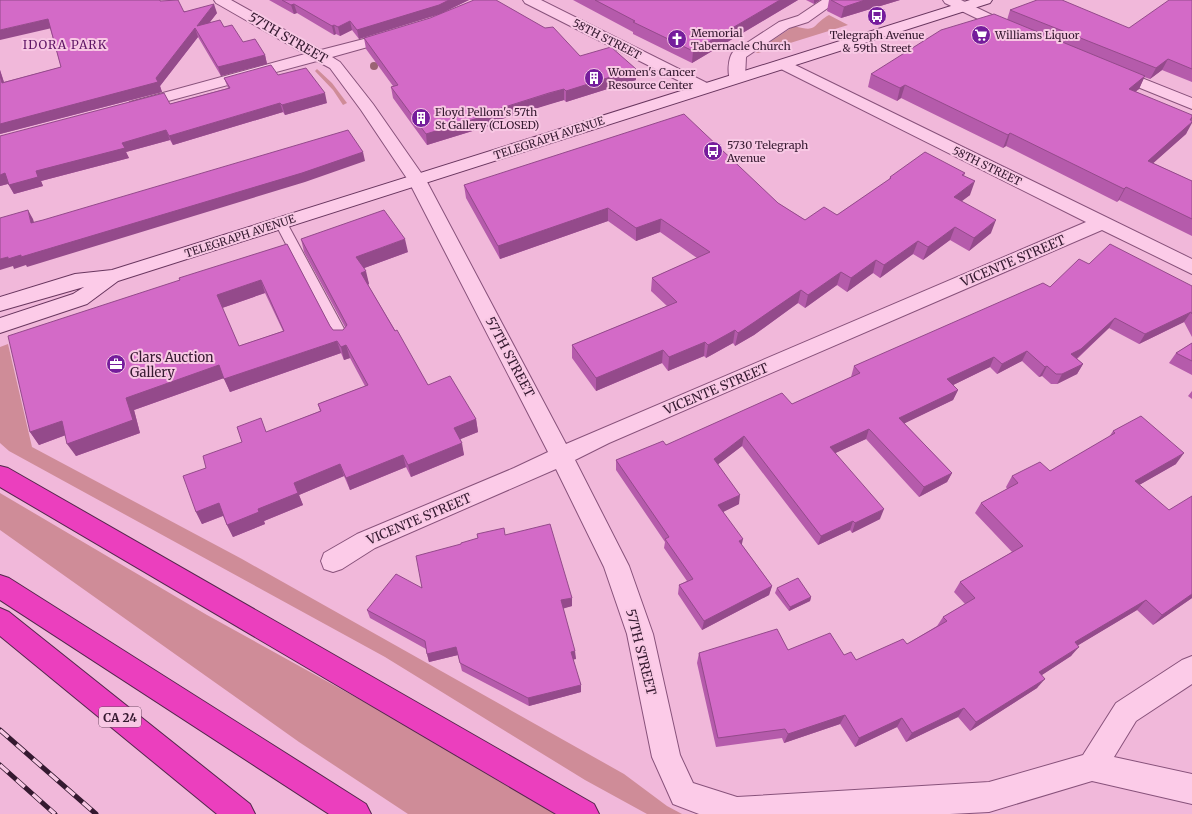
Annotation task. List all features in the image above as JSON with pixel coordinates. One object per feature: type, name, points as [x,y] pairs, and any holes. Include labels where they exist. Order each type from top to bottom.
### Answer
[{"type":"highway","points":[[0,475],[584,814]]},
{"type":"highway","points":[[0,586],[356,814]]},
{"type":"highway","name":"CA 24","points":[[0,620],[240,814]]},
{"type":"street","name":"57TH STREET","points":[[221,0],[335,65],[417,180],[561,456],[616,566],[640,634],[666,757],[683,794],[737,812],[989,797],[1092,767]]},
{"type":"street","name":"58TH STREET","points":[[530,0],[705,88]]},
{"type":"street","points":[[737,78],[738,54],[784,25],[803,19],[832,0]]},
{"type":"street","name":"TELEGRAPH AVENUE","points":[[0,304],[75,281],[113,276],[782,64],[957,3],[985,0]]},
{"type":"street","points":[[957,3],[1028,37]]},
{"type":"street","points":[[123,108],[408,31]]},
{"type":"street","name":"58TH STREET","points":[[782,64],[1192,267]]},
{"type":"street","points":[[1099,66],[1192,104]]},
{"type":"street","name":"VICENTE STREET","points":[[333,561],[366,541],[515,478],[601,437],[1101,223]]},
{"type":"street","name":"TELEGRAPH AVENUE","points":[[0,326],[80,299],[113,276]]},
{"type":"street","points":[[1192,669],[1126,712],[1092,767],[1192,789]]},
{"type":"lane","points":[[281,223],[342,338]]},
{"type":"shaded area","points":[[829,15],[848,25],[758,53],[755,52],[794,26],[807,29],[811,28]]},
{"type":"shaded area","points":[[317,69],[332,83],[347,103],[343,105],[333,90],[315,71]]},
{"type":"shaded area","points":[[8,344],[32,447],[242,559],[624,774],[667,806],[682,814],[647,814],[585,780],[385,657],[9,451],[0,443],[0,347]]},
{"type":"shaded area","points":[[0,493],[207,615],[377,709],[556,814],[408,814],[299,742],[0,530]]},
{"type":"building","points":[[0,0],[178,0],[184,12],[214,4],[197,26],[220,20],[224,27],[232,25],[243,42],[255,39],[265,55],[218,67],[195,28],[156,78],[158,82],[0,124],[0,75],[2,83],[61,67],[48,19],[0,30]]},
{"type":"building","points":[[282,0],[449,0],[439,5],[357,30],[350,21],[338,27],[334,25],[332,26],[294,4],[291,5]]},
{"type":"building","points":[[474,0],[496,0],[545,28],[553,27],[580,56],[611,47],[636,69],[566,91],[564,89],[549,93],[489,112],[491,114],[426,134],[391,87],[398,85],[364,38],[430,18]]},
{"type":"building","points":[[595,0],[780,0],[693,51],[633,22],[635,21]]},
{"type":"building","points":[[831,0],[865,0],[844,7]]},
{"type":"building","points":[[1037,0],[1062,0],[1129,28],[1169,0],[1192,0],[1192,69],[1168,59],[1156,68],[1010,10]]},
{"type":"building","points":[[994,14],[1145,76],[1129,89],[1192,115],[1190,120],[1192,120],[1192,122],[1148,161],[1192,181],[1192,219],[1126,187],[1124,189],[1010,133],[1008,135],[905,85],[900,88],[871,74],[941,30]]},
{"type":"building","points":[[271,65],[278,75],[306,68],[325,93],[282,105],[280,103],[169,136],[166,130],[122,143],[125,148],[36,171],[38,177],[9,185],[5,173],[0,175],[0,136],[164,93],[170,104],[230,88],[224,78]]},
{"type":"building","points":[[684,114],[778,203],[805,220],[824,207],[837,215],[891,178],[890,177],[925,152],[965,173],[962,175],[975,181],[954,197],[996,220],[974,238],[955,227],[928,247],[918,241],[884,265],[876,260],[851,278],[841,272],[808,295],[801,290],[738,333],[735,330],[708,345],[705,342],[669,357],[663,350],[596,378],[572,345],[677,302],[652,278],[710,252],[661,219],[636,228],[608,208],[498,246],[464,185]]},
{"type":"building","points":[[348,130],[363,152],[302,173],[21,257],[21,255],[8,259],[8,257],[0,259],[0,218],[28,210],[31,223],[43,220]]},
{"type":"building","points":[[384,210],[405,239],[356,257],[366,271],[361,273],[395,331],[397,330],[428,385],[450,376],[476,419],[454,428],[462,443],[408,465],[403,455],[346,478],[340,464],[294,483],[298,493],[258,509],[259,512],[227,525],[219,503],[196,512],[183,476],[206,468],[203,456],[242,442],[237,427],[261,418],[266,432],[321,411],[318,404],[368,385],[346,345],[341,347],[337,341],[224,379],[219,365],[126,398],[133,420],[67,444],[62,421],[30,432],[8,336],[180,280],[179,278],[287,244],[330,326],[333,330],[343,330],[347,325],[301,239]],"holes":[[[261,280],[284,331],[239,346],[217,295]]]},
{"type":"building","points":[[1110,244],[1192,286],[1192,314],[1191,312],[1145,334],[1115,318],[1081,349],[1071,354],[1083,364],[1062,374],[1056,374],[1047,366],[1045,367],[1027,351],[1002,364],[994,357],[947,379],[958,390],[899,418],[952,473],[924,487],[869,429],[830,447],[884,509],[855,523],[853,521],[821,536],[744,436],[714,459],[740,495],[718,505],[743,539],[739,541],[772,586],[704,621],[679,585],[693,579],[665,539],[669,537],[616,460],[663,441],[666,445],[782,393],[792,404],[860,373],[854,366],[1043,283],[1050,287],[1079,259],[1089,264]]},
{"type":"building","points":[[1192,343],[1192,361],[1176,353]]},
{"type":"building","points":[[1141,416],[1184,453],[1135,481],[1169,510],[1192,496],[1192,594],[1162,615],[1146,600],[1075,642],[1079,647],[1039,672],[1045,679],[976,722],[964,708],[912,733],[902,718],[859,738],[845,715],[788,734],[785,729],[718,738],[699,653],[777,629],[788,650],[830,633],[844,655],[851,652],[856,660],[903,639],[907,644],[947,621],[943,617],[975,598],[960,582],[1023,546],[981,503],[1018,483],[1012,476],[1040,462],[1050,471],[1115,433],[1113,431]]},
{"type":"building","points":[[550,524],[572,598],[561,600],[575,651],[571,652],[581,685],[528,698],[460,663],[456,647],[427,654],[425,641],[367,610],[396,574],[422,588],[416,556],[478,538],[477,534],[504,528],[505,535]]},
{"type":"building","points":[[798,578],[811,597],[790,607],[777,588]]},
{"type":"railway","points":[[0,730],[96,814]]},
{"type":"railway","points":[[0,765],[55,814]]},
{"type":"place","name":"Telegraph Avenue & 59th Street","points":[[877,16]]},
{"type":"place","name":"Williams Liquor","points":[[981,35]]},
{"type":"place","name":"Memorial Tabernacle Church","points":[[677,39]]},
{"type":"place","name":"Women's Cancer Resource Center","points":[[594,78]]},
{"type":"place","name":"Floyd Pellom's 57th St Gallery (CLOSED)","points":[[421,118]]},
{"type":"place","name":"5730 Telegraph Avenue","points":[[713,151]]},
{"type":"place","name":"Clars Auction Gallery","points":[[116,364]]},
{"type":"district","name":"IDORA PARK","points":[[65,44]]}]
